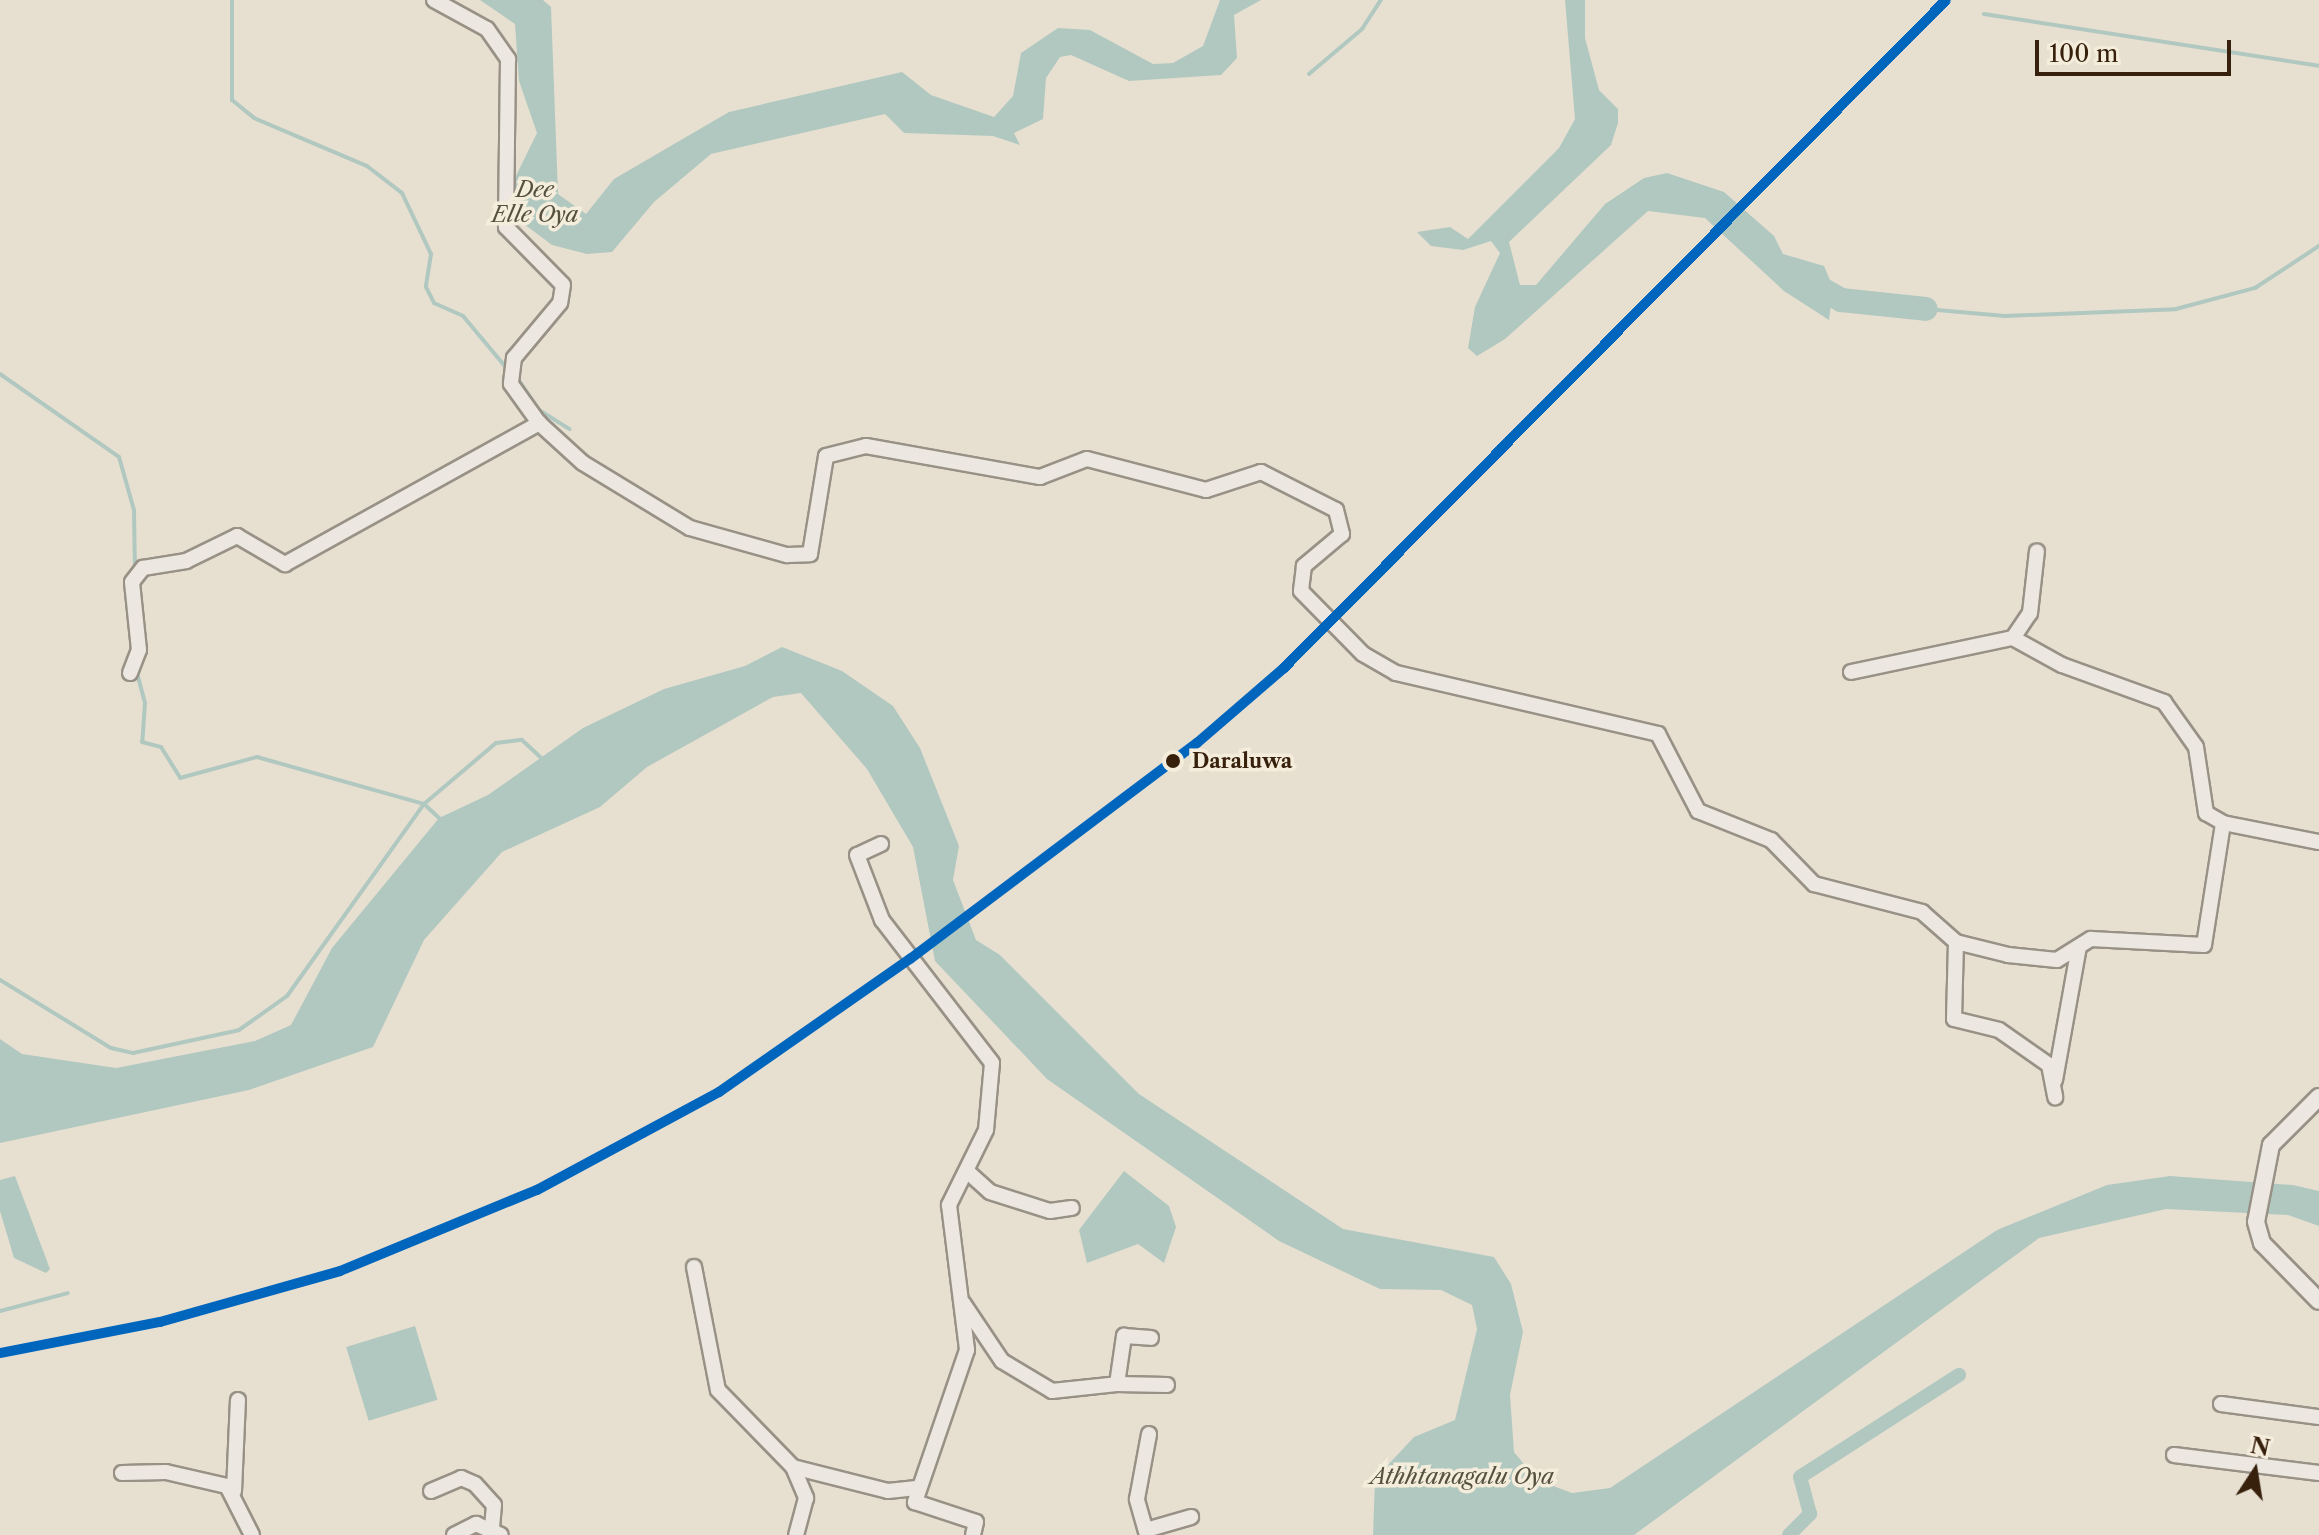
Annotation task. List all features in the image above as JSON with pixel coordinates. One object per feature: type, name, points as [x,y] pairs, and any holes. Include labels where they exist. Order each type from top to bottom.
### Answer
[{"type":"street","points":[[434,0],[487,29],[508,59],[506,227],[563,285],[560,303],[509,371],[539,423],[583,463],[690,528],[787,555],[810,554],[826,456],[866,446],[1040,477],[1087,459],[1206,490],[1261,472],[1336,510],[1342,534],[1304,566],[1301,591],[1363,654],[1396,673],[1658,734],[1698,811],[1771,840],[1814,884],[1922,912],[1956,942],[2046,962],[2091,939],[2204,945],[2223,823]]},
{"type":"street","points":[[130,673],[139,650],[132,582],[143,568],[186,561],[237,536],[285,564],[539,423]]},
{"type":"street","points":[[2013,638],[2030,613],[2037,551]]},
{"type":"street","points":[[1851,672],[2013,638],[2062,665],[2164,702],[2196,747],[2206,813],[2223,823],[2319,842]]},
{"type":"street","points":[[881,844],[857,855],[882,920],[992,1063],[986,1130],[969,1173],[949,1205],[967,1350],[915,1502],[976,1522],[973,1535]]},
{"type":"street","points":[[1956,942],[1954,1019],[1999,1030],[2025,1047],[2049,1065],[2054,1091],[2079,947]]},
{"type":"street","points":[[2319,1097],[2283,1127],[2264,1166],[2256,1222],[2262,1243],[2319,1301]]},
{"type":"street","points":[[969,1173],[990,1192],[1050,1211],[1072,1208]]},
{"type":"street","points":[[694,1267],[718,1390],[793,1467],[806,1498],[796,1535]]},
{"type":"street","points":[[960,1300],[1002,1361],[1026,1379],[1052,1391],[1117,1384],[1167,1385]]},
{"type":"street","points":[[1117,1384],[1124,1336],[1151,1338]]},
{"type":"street","points":[[238,1400],[234,1491],[252,1535]]},
{"type":"street","points":[[2221,1404],[2319,1417]]},
{"type":"street","points":[[1149,1434],[1137,1499],[1146,1532],[1191,1517]]},
{"type":"street","points":[[2174,1455],[2319,1473]]},
{"type":"street","points":[[793,1467],[888,1491],[919,1488]]},
{"type":"street","points":[[122,1473],[202,1478],[234,1491]]},
{"type":"street","points":[[431,1491],[461,1478],[475,1484],[494,1505],[497,1531],[476,1524],[454,1535]]},
{"type":"water","name":"Dee Elle Oya","points":[[480,0],[543,0],[551,7],[558,194],[586,214],[614,179],[729,112],[902,72],[931,95],[994,117],[1013,96],[1021,53],[1058,28],[1090,30],[1153,64],[1173,63],[1203,46],[1220,0],[1261,0],[1234,15],[1237,58],[1221,75],[1129,81],[1071,55],[1060,57],[1046,78],[1043,119],[1014,133],[1020,145],[993,136],[904,133],[885,114],[711,154],[654,202],[612,252],[587,254],[552,245],[512,215],[510,188],[537,133],[519,81],[515,24]]},
{"type":"water","points":[[1565,0],[1585,0],[1585,38],[1599,90],[1618,109],[1618,123],[1611,145],[1509,242],[1520,285],[1536,285],[1605,204],[1644,178],[1667,173],[1724,192],[1774,236],[1783,254],[1824,266],[1833,287],[1829,320],[1784,291],[1705,218],[1648,211],[1505,339],[1477,356],[1468,348],[1475,307],[1500,253],[1491,241],[1463,250],[1431,246],[1417,232],[1450,227],[1468,239],[1559,148],[1575,119]]},
{"type":"water","name":"Athhtanagalu Oya","points":[[782,647],[842,671],[893,706],[920,748],[959,846],[953,880],[976,940],[1000,955],[1139,1094],[1343,1229],[1494,1257],[1511,1284],[1523,1332],[1510,1395],[1514,1452],[1537,1480],[1572,1493],[1610,1488],[1997,1230],[2107,1185],[2170,1176],[2293,1185],[2319,1191],[2319,1226],[2288,1215],[2166,1209],[2039,1238],[1634,1535],[1373,1535],[1375,1479],[1414,1437],[1455,1420],[1477,1329],[1472,1305],[1441,1290],[1380,1289],[1279,1241],[1047,1079],[935,961],[913,847],[867,769],[801,693],[773,697],[647,767],[600,807],[502,852],[424,940],[373,1047],[249,1090],[0,1143],[0,1039],[22,1054],[116,1068],[255,1041],[291,1025],[332,948],[439,818],[488,795],[583,728],[664,689],[745,666]]},
{"type":"water","points":[[1124,1171],[1169,1206],[1176,1227],[1164,1263],[1138,1244],[1087,1263],[1079,1230]]},
{"type":"water","points":[[15,1176],[50,1269],[46,1273],[14,1258],[0,1211],[0,1180]]},
{"type":"water","points":[[415,1326],[438,1400],[369,1421],[346,1347]]},
{"type":"waterway","points":[[232,0],[232,100],[254,118],[367,166],[402,193],[431,254],[426,287],[434,303],[463,316],[509,371]]},
{"type":"waterway","points":[[1309,74],[1362,29],[1381,0]]},
{"type":"waterway","points":[[1984,14],[2319,66]]},
{"type":"waterway","points":[[1926,309],[2005,316],[2176,309],[2255,288],[2319,246]]},
{"type":"waterway","points":[[1805,279],[1841,300],[1926,309]]},
{"type":"waterway","points":[[0,374],[119,457],[134,510],[135,571]]},
{"type":"waterway","points":[[516,376],[539,410],[569,429]]},
{"type":"waterway","points":[[146,648],[137,673],[145,703],[142,742],[161,747],[180,778],[257,757],[424,804],[439,818]]},
{"type":"waterway","points":[[0,980],[111,1048],[133,1053],[239,1030],[287,996],[424,804],[496,743],[522,740],[541,758]]},
{"type":"waterway","points":[[0,1311],[68,1293]]},
{"type":"waterway","points":[[1789,1535],[1810,1514],[1800,1477],[1959,1375]]},
{"type":"transit line","points":[[0,1353],[160,1322],[340,1271],[537,1190],[719,1092],[910,959],[1197,743],[1284,668],[1946,0]]},
{"type":"place","name":"Daraluwa","points":[[1173,761]]}]
